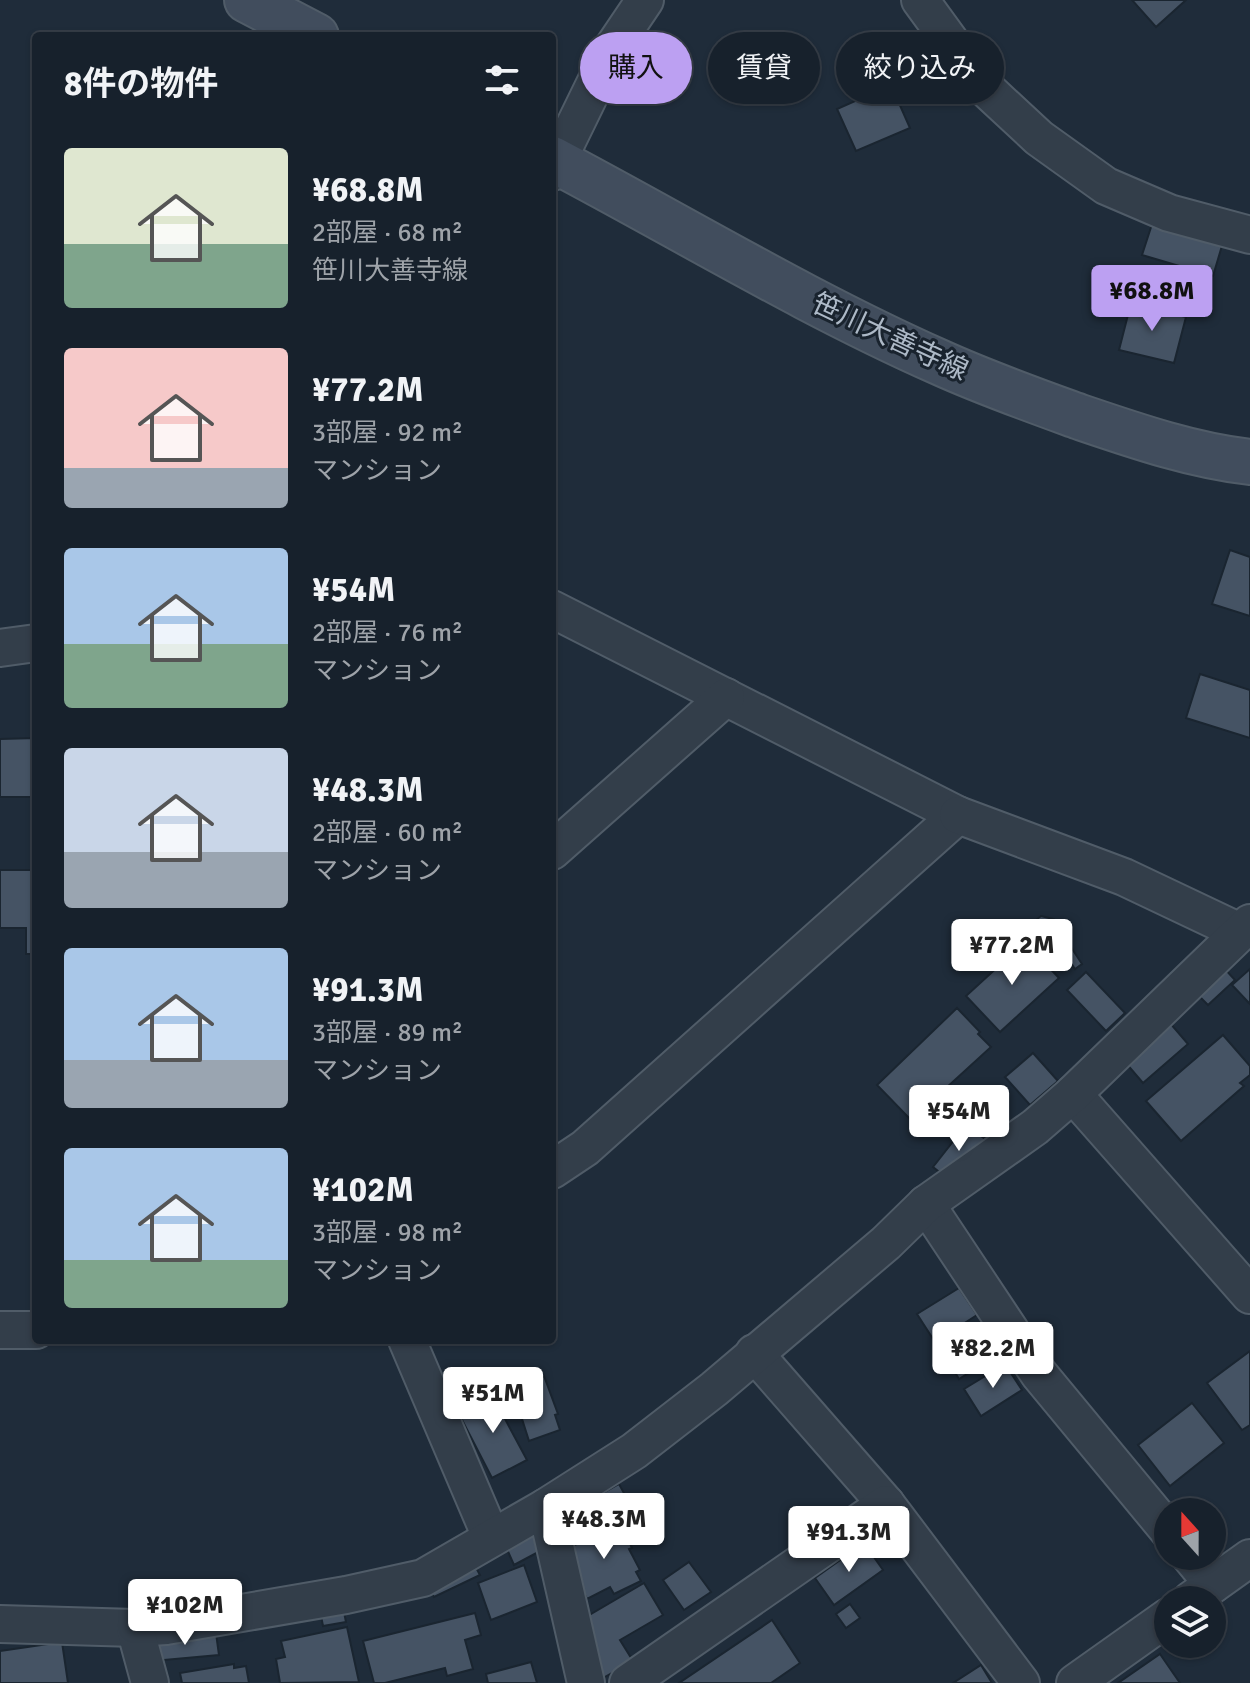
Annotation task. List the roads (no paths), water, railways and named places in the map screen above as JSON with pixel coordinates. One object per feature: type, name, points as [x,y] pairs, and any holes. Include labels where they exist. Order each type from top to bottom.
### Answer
[{"type":"street","points":[[247,0],[308,32]]},
{"type":"street","points":[[920,0],[982,85],[1039,138],[1106,186],[1169,213],[1250,235]]},
{"type":"street","points":[[556,161],[612,49],[641,1]]},
{"type":"street","name":"笹川大善寺線","points":[[556,166],[797,293],[938,362],[1015,394],[1130,434],[1208,457],[1250,462]]},
{"type":"street","points":[[0,1624],[166,1626],[346,1595],[423,1578],[546,1507],[634,1451],[714,1389],[886,1243],[926,1204],[1035,1127],[1245,928],[1124,877],[958,815],[556,611]]},
{"type":"street","points":[[0,648],[32,644]]},
{"type":"street","points":[[556,847],[726,697]]},
{"type":"street","points":[[556,1167],[585,1148],[958,815]]},
{"type":"street","points":[[1073,1094],[1250,1295]]},
{"type":"street","points":[[926,1204],[1039,1374],[1154,1513]]},
{"type":"street","points":[[0,1330],[32,1330]]},
{"type":"street","points":[[409,1344],[491,1537]]},
{"type":"street","points":[[754,1353],[886,1504],[1021,1683]]},
{"type":"street","points":[[628,1683],[886,1504]]},
{"type":"street","points":[[546,1507],[586,1683]]},
{"type":"street","points":[[1210,1586],[1250,1558]]},
{"type":"street","points":[[1075,1683],[1154,1627]]},
{"type":"street","points":[[135,1628],[150,1683]]}]
